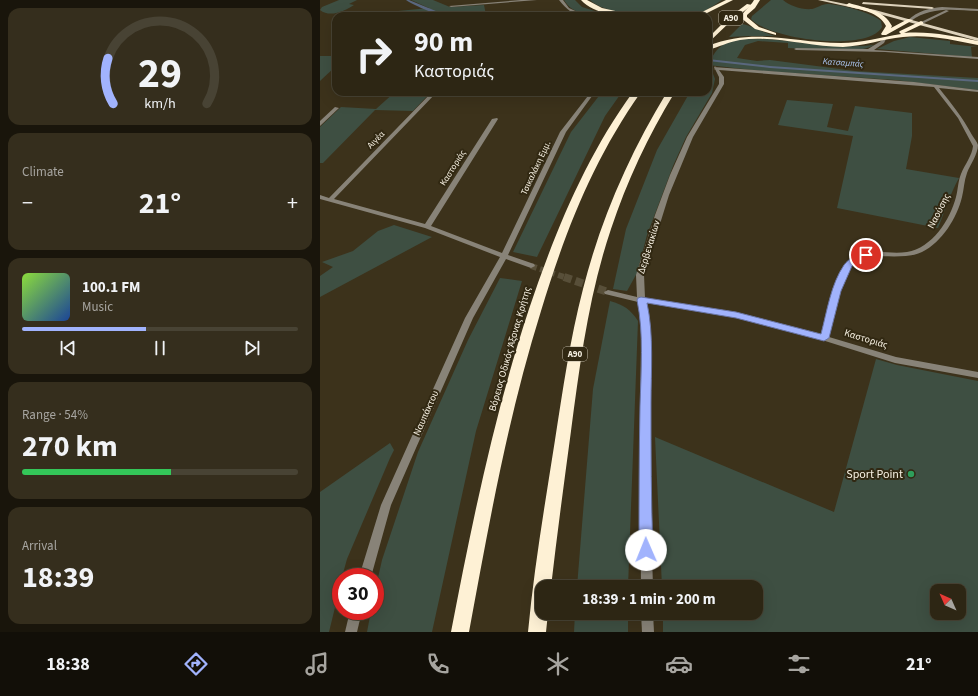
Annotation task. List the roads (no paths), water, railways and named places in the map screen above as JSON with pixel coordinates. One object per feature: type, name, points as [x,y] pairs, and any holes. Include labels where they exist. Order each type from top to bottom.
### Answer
[{"type":"highway","points":[[579,0],[584,5],[592,9],[604,12]]},
{"type":"highway","points":[[584,0],[595,7],[617,12]]},
{"type":"highway","points":[[706,12],[730,0]]},
{"type":"highway","name":"Α90","points":[[717,13],[733,0]]},
{"type":"highway","points":[[757,0],[753,7],[744,15],[744,18],[757,28],[773,34],[833,43],[866,40],[884,36],[892,37],[918,34],[978,42]]},
{"type":"highway","name":"Α90","points":[[712,37],[729,20],[757,0]]},
{"type":"highway","points":[[849,5],[885,19],[889,26],[884,36]]},
{"type":"highway","points":[[712,46],[722,41],[771,37],[839,45],[864,43],[884,36],[911,17]]},
{"type":"highway","points":[[892,37],[921,23]]},
{"type":"highway","name":"Βόρειος Οδικός Άξονας Κρήτης","points":[[460,632],[501,429],[523,345],[552,260],[584,182],[600,148],[634,96]]},
{"type":"highway","name":"Α90","points":[[537,632],[540,596],[569,388],[589,288],[606,229],[623,184],[650,126],[669,96]]},
{"type":"main road","points":[[820,0],[935,22]]},
{"type":"main road","points":[[845,0],[898,11]]},
{"type":"main road","points":[[862,3],[932,8]]},
{"type":"main road","points":[[911,17],[921,23],[978,42]]},
{"type":"main road","points":[[957,28],[978,34]]},
{"type":"street","points":[[479,0],[488,4]]},
{"type":"street","points":[[451,6],[536,0]]},
{"type":"street","points":[[561,0],[568,9],[575,12]]},
{"type":"street","points":[[911,17],[932,8],[978,10]]},
{"type":"street","points":[[921,23],[941,13],[954,9]]},
{"type":"street","points":[[870,50],[883,42],[884,36]]},
{"type":"street","points":[[796,49],[870,50],[978,58]]},
{"type":"street","name":"Δερβενακίων","points":[[647,580],[645,488],[647,368],[645,314],[641,300],[640,275],[675,170],[689,137],[709,102],[721,87],[722,79],[716,68],[934,85]]},
{"type":"street","points":[[934,85],[978,91]]},
{"type":"street","name":"Ναούσης","points":[[824,338],[837,291],[848,265],[858,258],[866,255],[899,256],[912,254],[924,249],[942,232],[958,198],[963,172],[976,151],[976,144],[960,118],[934,85]]},
{"type":"street","name":"Αιγέα","points":[[330,200],[431,96]]},
{"type":"street","name":"Τσικαλάκη Εμμ.","points":[[504,257],[563,132],[589,96]]},
{"type":"street","points":[[320,124],[337,108]]},
{"type":"street","name":"Καστοριάς","points":[[427,227],[495,120]]},
{"type":"street","points":[[320,197],[427,227],[531,266]]},
{"type":"street","name":"Ναυπάκτου","points":[[368,568],[386,505],[469,318],[504,257]]},
{"type":"street","name":"Καστοριάς","points":[[608,292],[641,300],[736,315],[824,338],[895,360],[978,375]]},
{"type":"street","points":[[351,632],[354,620]]},
{"type":"street","points":[[648,620],[648,632]]},
{"type":"waterway","name":"Κατσαμπάς","points":[[407,0],[436,12]]},
{"type":"waterway","name":"Κατσαμπάς","points":[[712,60],[770,67],[978,81]]},
{"type":"tunnel","points":[[712,68],[716,68]]},
{"type":"tunnel","points":[[531,266],[564,277]]},
{"type":"tunnel","points":[[564,277],[608,292]]},
{"type":"place","name":"Sport Point","points":[[911,474]]}]
